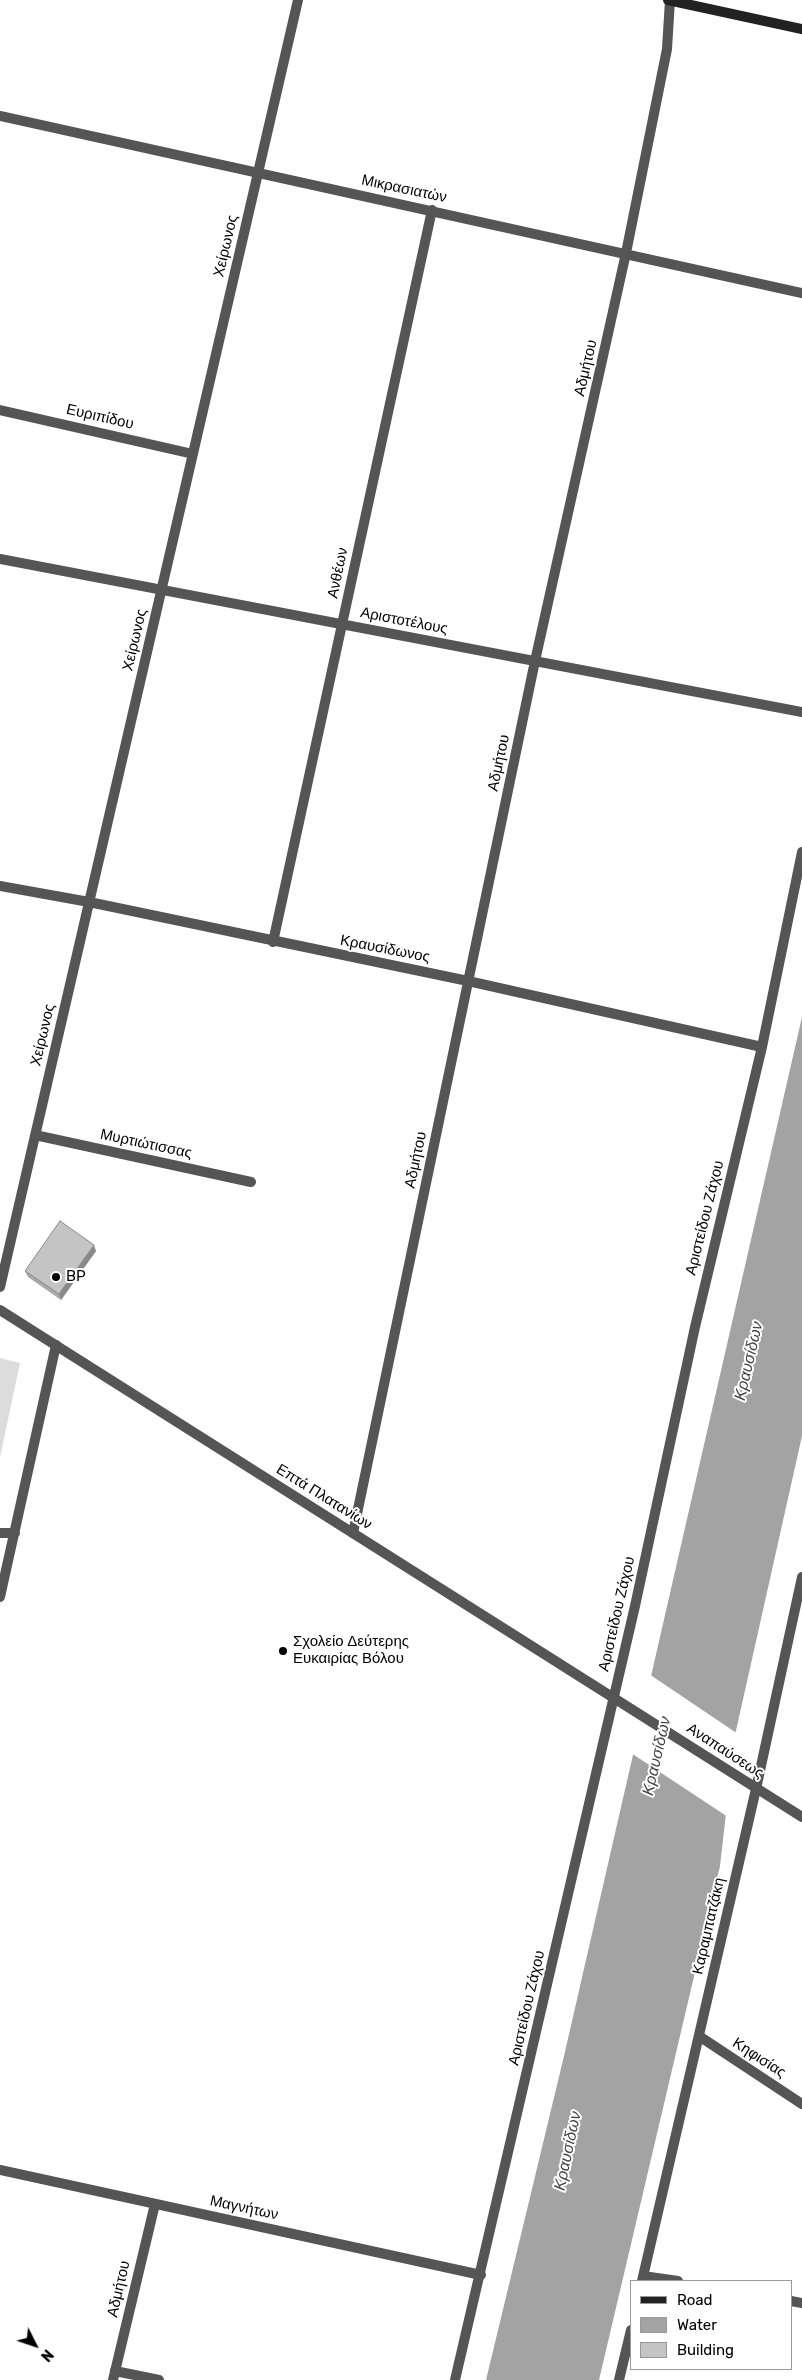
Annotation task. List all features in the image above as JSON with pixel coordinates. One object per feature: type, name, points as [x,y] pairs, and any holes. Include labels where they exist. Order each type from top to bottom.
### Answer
[{"type":"main road","points":[[670,0],[802,29]]},
{"type":"street","name":"Χείρωνος","points":[[0,1287],[298,0]]},
{"type":"street","name":"Αδμήτου","points":[[353,1533],[535,662],[626,253],[667,49],[670,0]]},
{"type":"street","name":"Μικρασιατών","points":[[0,116],[802,293]]},
{"type":"street","name":"Ανθέων","points":[[273,942],[432,210]]},
{"type":"street","name":"Ευριπίδου","points":[[0,410],[193,454]]},
{"type":"street","name":"Αριστοτέλους","points":[[0,559],[802,712]]},
{"type":"street","name":"Αριστείδου Ζάχου","points":[[455,2380],[481,2275],[613,1697],[636,1606],[695,1327],[762,1047],[802,852]]},
{"type":"street","name":"Κραυσίδωνος","points":[[0,886],[89,902],[273,942],[468,981],[762,1047]]},
{"type":"street","name":"Μυρτιώτισσας","points":[[35,1135],[251,1182]]},
{"type":"street","name":"Επτά Πλατανίων","points":[[0,1310],[633,1709]]},
{"type":"street","points":[[0,1597],[56,1345]]},
{"type":"street","points":[[0,1533],[14,1533]]},
{"type":"street","name":"Καραμπατζάκη","points":[[643,2278],[756,1788],[802,1577]]},
{"type":"street","name":"Αναπαύσεως","points":[[633,1709],[802,1817]]},
{"type":"street","name":"Κηφισίας","points":[[699,2036],[802,2104]]},
{"type":"street","name":"Μαγνήτων","points":[[0,2170],[481,2275]]},
{"type":"street","name":"Αδμήτου","points":[[114,2375],[155,2204]]},
{"type":"street","points":[[643,2278],[666,2280]]},
{"type":"street","points":[[619,2380],[630,2334]]},
{"type":"street","points":[[114,2375],[159,2380]]},
{"type":"shaded area","points":[[0,1358],[20,1363],[0,1457]]},
{"type":"water","name":"Κραυσίδων","points":[[802,1017],[802,1436],[735,1735],[720,1866],[599,2380],[486,2380],[564,2056]]},
{"type":"pier","points":[[649,1674],[738,1734],[728,1817],[631,1753]]},
{"type":"building","points":[[60,1221],[94,1245],[59,1294],[25,1271]]},
{"type":"place","name":"BP","points":[[56,1277]]},
{"type":"place","name":"Σχολείο Δεύτερης Ευκαιρίας Βόλου","points":[[283,1651]]}]
